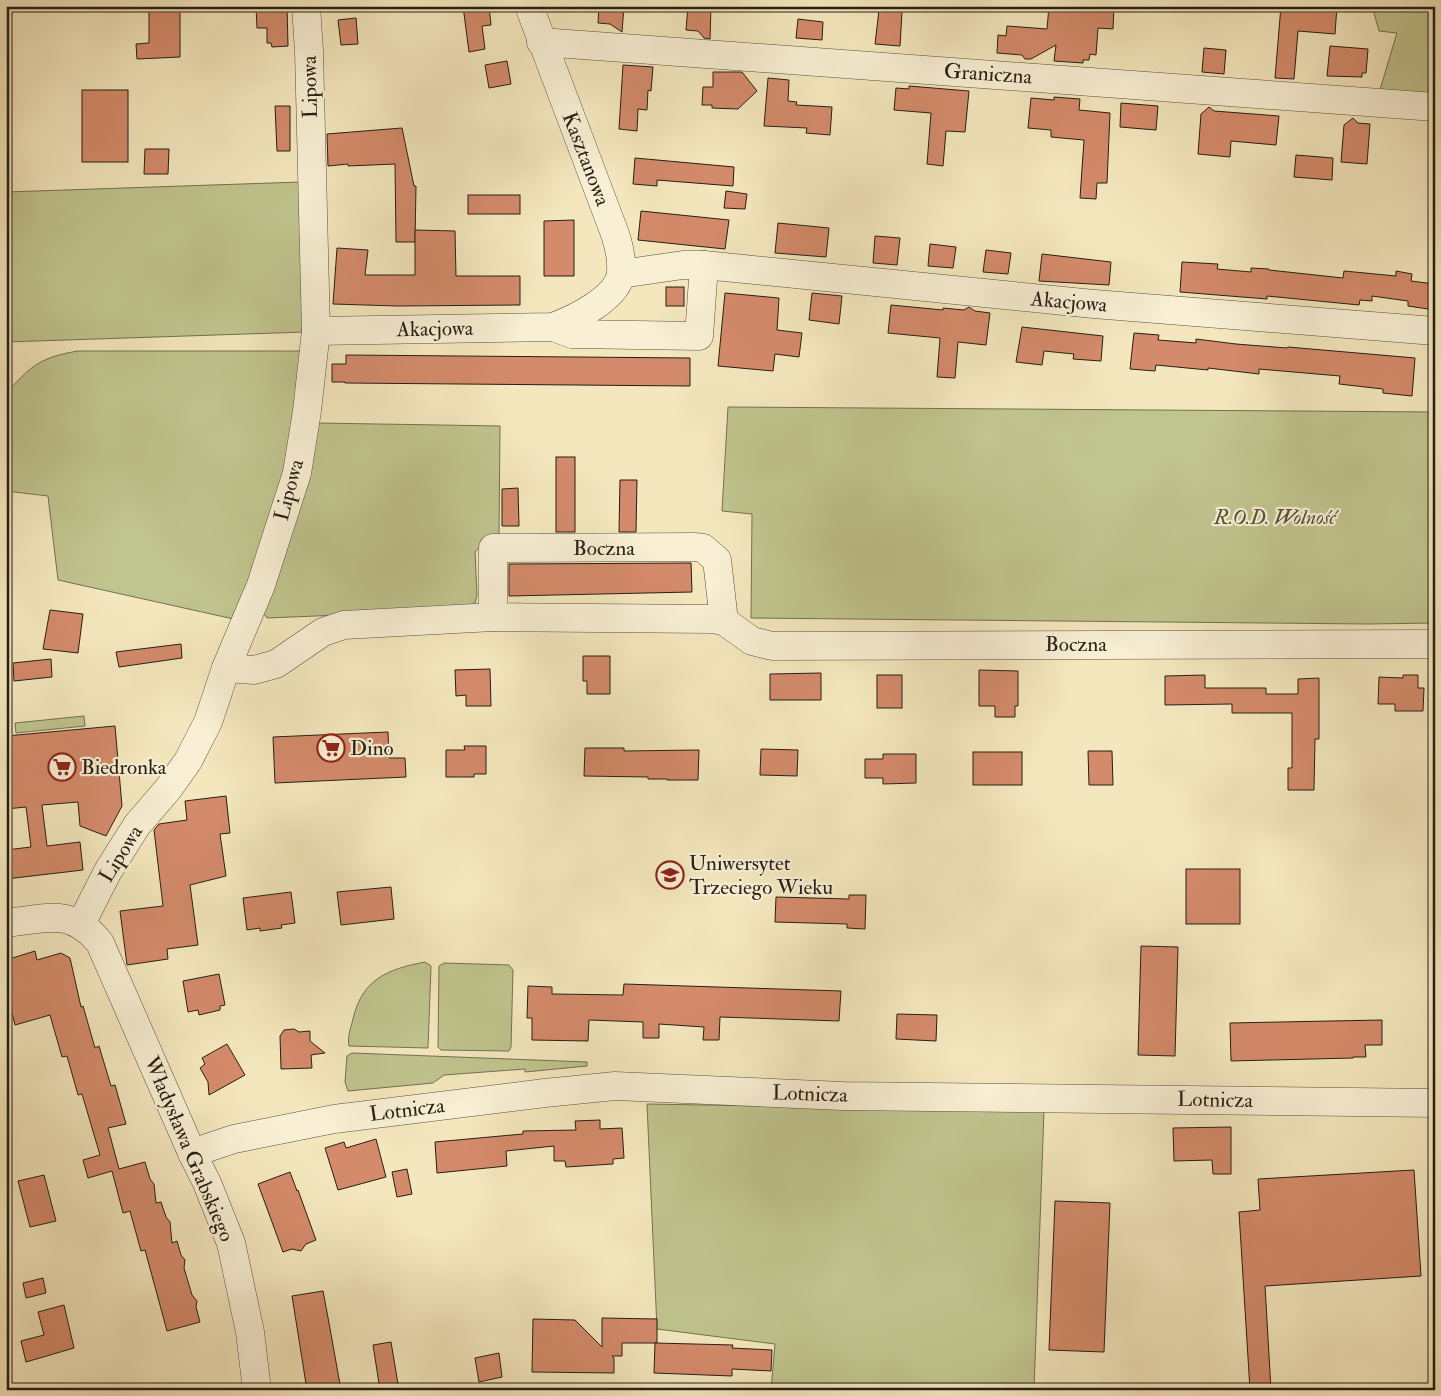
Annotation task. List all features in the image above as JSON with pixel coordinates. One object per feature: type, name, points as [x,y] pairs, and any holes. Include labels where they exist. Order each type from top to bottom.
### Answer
[{"type":"street","name":"Lipowa","points":[[81,924],[108,871],[138,825],[188,761],[208,722],[226,668],[261,585],[297,472],[307,411],[316,331],[309,51],[306,6]]},
{"type":"street","name":"Kasztanowa","points":[[528,6],[615,234],[620,254],[621,274]]},
{"type":"street","name":"Graniczna","points":[[541,42],[1435,107]]},
{"type":"street","name":"Akacjowa","points":[[553,327],[575,318],[595,306],[609,294],[618,282],[621,274],[683,265],[1094,304],[1435,331]]},
{"type":"street","name":"Akacjowa","points":[[316,331],[553,327],[572,334],[699,336],[704,266]]},
{"type":"street","name":"Boczna","points":[[492,617],[494,548],[694,547],[702,548],[717,560],[724,621]]},
{"type":"street","name":"Boczna","points":[[226,668],[254,670],[276,664],[322,632],[344,625],[492,617],[698,618],[724,621],[752,641],[772,646],[1435,644]]},
{"type":"street","points":[[6,923],[55,917],[81,924]]},
{"type":"street","name":"Władysława Grabskiego","points":[[81,924],[90,930],[100,943],[107,957],[192,1153],[207,1183],[231,1243],[250,1332],[257,1390]]},
{"type":"street","name":"Lotnicza","points":[[192,1153],[234,1139],[276,1129],[334,1119],[545,1092],[615,1086],[843,1096],[1435,1103]]},
{"type":"green space","points":[[1372,6],[1435,6],[1435,98],[1379,93],[1397,33],[1379,31]]},
{"type":"green space","points":[[301,182],[306,332],[6,342],[6,192]]},
{"type":"green space","points":[[78,351],[306,351],[288,463],[238,620],[58,580],[48,496],[6,491],[6,394],[22,376],[37,364],[55,356]]},
{"type":"green space","name":"R.O.D. Wolność","points":[[728,407],[1435,412],[1435,623],[751,618],[752,514],[722,511]]},
{"type":"green space","points":[[317,423],[500,426],[499,534],[475,552],[477,595],[475,603],[463,610],[267,618],[263,612]]},
{"type":"green space","points":[[84,716],[85,726],[16,733],[15,723]]},
{"type":"green space","points":[[425,962],[431,966],[428,1048],[349,1046],[348,1039],[357,1005],[370,985],[378,978],[399,968]]},
{"type":"green space","points":[[444,963],[509,965],[513,970],[511,1047],[509,1051],[441,1050],[438,1047],[439,966]]},
{"type":"green space","points":[[352,1053],[587,1062],[587,1066],[525,1072],[525,1069],[444,1075],[433,1083],[348,1091],[345,1082],[347,1056]]},
{"type":"green space","points":[[647,1104],[1044,1111],[1034,1390],[771,1390],[775,1344],[657,1329]]},
{"type":"building","points":[[149,6],[180,6],[180,57],[137,59],[136,44],[149,43]]},
{"type":"building","points":[[256,6],[287,6],[288,46],[272,47],[271,43],[267,43],[267,28],[257,28]]},
{"type":"building","points":[[463,6],[489,6],[491,25],[482,26],[485,49],[469,52]]},
{"type":"building","points":[[599,6],[624,6],[622,32],[610,24],[598,23]]},
{"type":"building","points":[[688,6],[711,6],[710,39],[704,38],[698,31],[686,30]]},
{"type":"building","points":[[1049,6],[1114,6],[1113,29],[1098,28],[1096,55],[1090,54],[1089,60],[1083,60],[1083,63],[1054,61],[1056,45],[1031,59],[1025,59],[1022,55],[997,53],[998,35],[1006,36],[1007,26],[1047,29]]},
{"type":"building","points":[[1281,6],[1337,6],[1335,34],[1298,31],[1294,79],[1275,78]]},
{"type":"building","points":[[879,10],[902,12],[900,46],[875,44]]},
{"type":"building","points":[[356,18],[358,44],[341,45],[338,20]]},
{"type":"building","points":[[798,19],[823,22],[822,40],[796,38]]},
{"type":"building","points":[[1330,46],[1368,49],[1366,73],[1362,73],[1362,77],[1327,76]]},
{"type":"building","points":[[1204,48],[1226,50],[1224,74],[1202,72]]},
{"type":"building","points":[[507,61],[511,84],[489,88],[485,65]]},
{"type":"building","points":[[623,65],[653,67],[651,91],[648,90],[647,110],[638,109],[637,131],[619,129]]},
{"type":"building","points":[[713,72],[742,72],[757,91],[738,109],[712,108],[712,105],[702,105],[703,87],[713,87]]},
{"type":"building","points":[[768,78],[789,80],[788,101],[797,102],[796,105],[832,107],[830,135],[806,133],[807,128],[764,126]]},
{"type":"building","points":[[909,86],[969,91],[965,132],[946,131],[943,166],[927,164],[931,113],[894,110],[896,88],[909,89]]},
{"type":"building","points":[[82,90],[128,90],[128,162],[82,162]]},
{"type":"building","points":[[1054,97],[1080,99],[1079,110],[1110,113],[1107,183],[1097,183],[1096,199],[1080,198],[1084,140],[1051,137],[1051,130],[1028,128],[1031,98],[1054,100]]},
{"type":"building","points":[[1121,103],[1158,106],[1156,130],[1120,127]]},
{"type":"building","points":[[275,106],[290,106],[290,151],[277,151]]},
{"type":"building","points":[[1209,107],[1214,111],[1279,116],[1276,145],[1231,141],[1230,157],[1198,154],[1201,114]]},
{"type":"building","points":[[1353,118],[1358,123],[1370,124],[1367,164],[1341,162],[1344,125]]},
{"type":"building","points":[[402,128],[414,186],[416,186],[415,242],[396,242],[395,164],[328,166],[327,134]]},
{"type":"building","points":[[145,149],[169,149],[168,174],[144,174]]},
{"type":"building","points":[[1296,155],[1333,158],[1332,180],[1294,177]]},
{"type":"building","points":[[635,158],[734,167],[733,186],[657,180],[657,186],[633,184]]},
{"type":"building","points":[[726,191],[747,194],[745,209],[724,208]]},
{"type":"building","points":[[468,195],[520,195],[520,214],[468,214]]},
{"type":"building","points":[[641,211],[729,220],[725,249],[638,240]]},
{"type":"building","points":[[574,220],[574,276],[544,276],[544,221]]},
{"type":"building","points":[[778,223],[829,228],[826,257],[775,253]]},
{"type":"building","points":[[415,230],[455,231],[456,276],[520,276],[520,305],[397,306],[333,304],[337,248],[368,250],[365,275],[415,275]]},
{"type":"building","points":[[875,236],[900,238],[897,265],[873,263]]},
{"type":"building","points":[[930,244],[956,247],[953,268],[928,266]]},
{"type":"building","points":[[986,250],[1011,253],[1008,274],[983,272]]},
{"type":"building","points":[[1042,254],[1111,262],[1109,285],[1039,281]]},
{"type":"building","points":[[1182,262],[1218,264],[1217,269],[1251,272],[1251,268],[1269,269],[1343,278],[1344,271],[1396,276],[1396,271],[1412,274],[1411,281],[1435,284],[1435,310],[1408,306],[1408,301],[1372,296],[1372,301],[1360,300],[1359,305],[1267,296],[1267,299],[1180,292]]},
{"type":"building","points":[[666,287],[684,287],[684,306],[666,306]]},
{"type":"building","points":[[725,293],[779,298],[777,330],[802,333],[799,357],[775,354],[773,371],[718,366]]},
{"type":"building","points":[[812,293],[842,296],[839,324],[809,320]]},
{"type":"building","points":[[891,305],[943,310],[943,308],[964,310],[969,307],[975,311],[990,313],[986,345],[958,342],[955,378],[937,377],[940,338],[888,333]]},
{"type":"building","points":[[1022,327],[1103,336],[1101,361],[1073,359],[1074,354],[1044,351],[1042,365],[1016,362]]},
{"type":"building","points":[[1134,333],[1159,335],[1158,340],[1196,343],[1196,339],[1236,344],[1415,358],[1412,396],[1383,393],[1383,389],[1339,384],[1340,376],[1259,369],[1259,374],[1208,368],[1208,370],[1156,365],[1155,371],[1130,369]]},
{"type":"building","points":[[346,355],[690,358],[690,386],[332,382],[332,364],[346,364]]},
{"type":"building","points":[[556,457],[575,457],[575,532],[556,532]]},
{"type":"building","points":[[620,480],[637,480],[636,532],[619,532]]},
{"type":"building","points":[[518,488],[519,526],[502,526],[502,489]]},
{"type":"building","points":[[691,563],[692,592],[509,596],[509,564]]},
{"type":"building","points":[[50,610],[83,614],[78,653],[43,649]]},
{"type":"building","points":[[181,644],[182,658],[119,667],[116,652]]},
{"type":"building","points":[[583,656],[610,656],[610,694],[587,694],[587,681],[583,681]]},
{"type":"building","points":[[51,659],[52,677],[14,681],[13,663]]},
{"type":"building","points":[[490,669],[491,706],[466,706],[466,695],[456,696],[455,670]]},
{"type":"building","points":[[979,670],[1018,671],[1018,706],[1015,706],[1015,717],[995,717],[995,706],[979,706]]},
{"type":"building","points":[[821,673],[821,700],[770,700],[770,674]]},
{"type":"building","points":[[877,675],[902,675],[902,708],[877,708]]},
{"type":"building","points":[[1205,675],[1205,688],[1266,688],[1266,694],[1298,694],[1298,679],[1319,678],[1319,739],[1315,739],[1314,790],[1288,790],[1288,768],[1292,768],[1292,713],[1232,713],[1232,704],[1165,705],[1165,676]]},
{"type":"building","points":[[1403,675],[1418,675],[1418,688],[1424,688],[1423,711],[1395,711],[1395,704],[1378,704],[1379,677],[1403,678]]},
{"type":"building","name":"Biedronka","points":[[115,726],[122,806],[106,836],[80,826],[78,802],[42,805],[47,846],[80,842],[83,870],[6,879],[6,850],[31,847],[26,807],[6,809],[6,736]]},
{"type":"building","name":"Dino","points":[[388,732],[389,758],[405,758],[406,777],[275,783],[273,737]]},
{"type":"building","points":[[464,746],[486,746],[486,774],[474,774],[474,777],[446,777],[446,750],[465,750]]},
{"type":"building","points":[[585,748],[624,748],[624,751],[699,750],[698,780],[584,776]]},
{"type":"building","points":[[761,749],[798,750],[797,776],[760,775]]},
{"type":"building","points":[[1088,751],[1112,751],[1113,785],[1089,785]]},
{"type":"building","points":[[973,752],[1022,752],[1022,785],[973,785]]},
{"type":"building","points":[[883,754],[916,754],[916,783],[883,784],[883,778],[865,778],[865,759],[883,759]]},
{"type":"building","points":[[226,796],[230,833],[220,834],[226,876],[190,885],[198,945],[167,949],[168,959],[127,965],[120,911],[163,906],[154,830],[159,824],[187,820],[185,801]]},
{"type":"building","points":[[1186,869],[1240,869],[1240,924],[1186,924]]},
{"type":"building","points":[[391,887],[394,919],[341,925],[337,892]]},
{"type":"building","points":[[291,892],[295,923],[281,925],[282,928],[260,931],[260,928],[247,930],[243,898]]},
{"type":"building","points":[[849,895],[866,895],[865,929],[847,928],[847,924],[775,922],[776,897],[849,899]]},
{"type":"building","points":[[1141,946],[1178,947],[1175,1056],[1138,1055]]},
{"type":"building","points":[[35,951],[37,960],[61,953],[70,958],[81,1007],[83,1006],[95,1048],[99,1046],[111,1086],[115,1085],[126,1124],[108,1128],[119,1169],[145,1162],[150,1179],[154,1184],[156,1203],[161,1202],[166,1217],[170,1222],[172,1243],[177,1241],[181,1255],[185,1260],[184,1268],[192,1295],[197,1301],[196,1307],[200,1322],[167,1331],[145,1250],[141,1251],[130,1211],[123,1213],[112,1171],[88,1178],[83,1160],[100,1155],[82,1094],[78,1095],[67,1056],[62,1057],[50,1015],[15,1025],[6,989],[6,960]]},
{"type":"building","points":[[219,974],[225,1005],[220,1006],[220,1010],[199,1015],[198,1010],[188,1012],[183,981]]},
{"type":"building","points":[[624,984],[841,991],[839,1021],[720,1017],[719,1040],[703,1040],[704,1027],[659,1024],[659,1038],[643,1038],[643,1022],[589,1020],[588,1041],[532,1040],[532,1018],[527,1018],[528,986],[552,987],[552,994],[623,995]]},
{"type":"building","points":[[897,1014],[937,1015],[936,1041],[896,1039]]},
{"type":"building","points":[[1382,1020],[1382,1045],[1365,1045],[1366,1057],[1231,1061],[1230,1023]]},
{"type":"building","points":[[294,1029],[299,1032],[310,1031],[310,1041],[325,1053],[311,1055],[312,1068],[281,1069],[280,1036],[284,1030]]},
{"type":"building","points":[[227,1044],[245,1075],[209,1095],[208,1082],[200,1068],[205,1064],[202,1058]]},
{"type":"building","points":[[600,1120],[600,1129],[622,1128],[624,1158],[613,1159],[613,1164],[566,1167],[565,1161],[554,1161],[554,1146],[506,1151],[507,1166],[437,1173],[435,1142],[523,1134],[523,1131],[576,1130],[575,1121]]},
{"type":"building","points":[[1231,1127],[1231,1174],[1213,1174],[1212,1160],[1174,1161],[1173,1128]]},
{"type":"building","points":[[376,1139],[386,1177],[338,1190],[325,1148],[344,1142],[346,1148]]},
{"type":"building","points":[[407,1169],[412,1194],[397,1197],[392,1172]]},
{"type":"building","points":[[1414,1170],[1421,1276],[1265,1286],[1271,1390],[1250,1390],[1239,1212],[1260,1210],[1258,1179]]},
{"type":"building","points":[[290,1172],[316,1240],[306,1244],[301,1251],[292,1249],[283,1252],[258,1184]]},
{"type":"building","points":[[44,1175],[56,1221],[30,1227],[18,1181]]},
{"type":"building","points":[[1055,1201],[1110,1203],[1104,1352],[1049,1350]]},
{"type":"building","points":[[43,1278],[46,1293],[26,1298],[23,1283]]},
{"type":"building","points":[[323,1291],[341,1390],[307,1390],[292,1296]]},
{"type":"building","points":[[64,1305],[74,1348],[26,1362],[21,1341],[44,1335],[38,1312]]},
{"type":"building","points":[[602,1318],[657,1319],[657,1343],[622,1343],[622,1356],[612,1356],[614,1358],[614,1373],[532,1372],[533,1319],[575,1320],[602,1347]]},
{"type":"building","points":[[391,1342],[399,1390],[380,1390],[373,1345]]},
{"type":"building","points":[[655,1343],[733,1345],[732,1348],[772,1350],[771,1371],[732,1369],[732,1376],[654,1373]]},
{"type":"building","points":[[499,1353],[502,1377],[479,1382],[475,1358]]},
{"type":"place","name":"Dino","points":[[331,748]]},
{"type":"place","name":"Biedronka","points":[[62,767]]},
{"type":"place","name":"Uniwersytet Trzeciego Wieku","points":[[670,875]]}]
